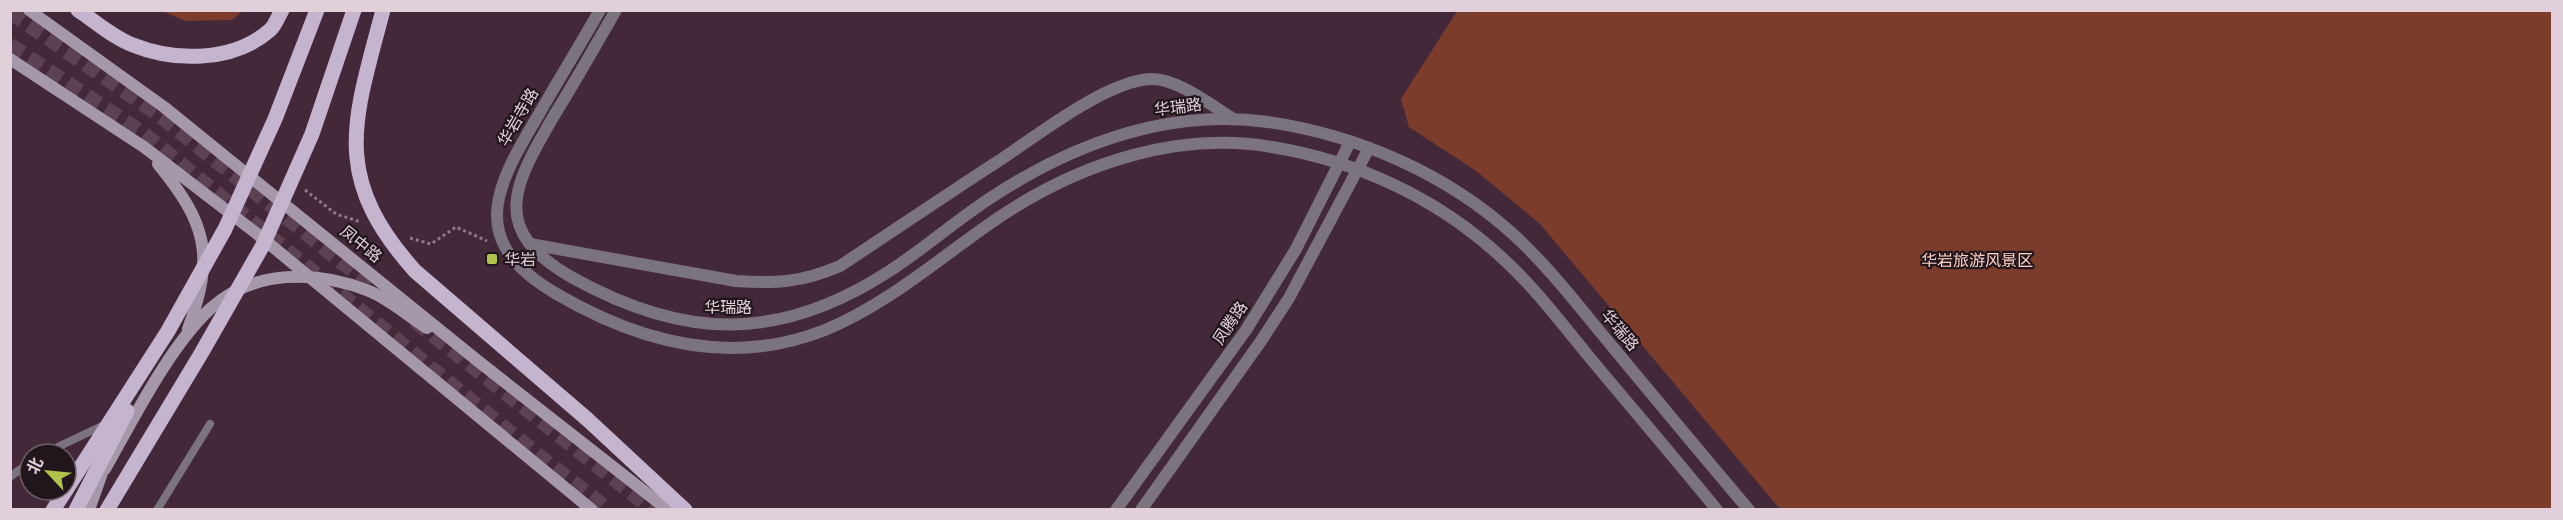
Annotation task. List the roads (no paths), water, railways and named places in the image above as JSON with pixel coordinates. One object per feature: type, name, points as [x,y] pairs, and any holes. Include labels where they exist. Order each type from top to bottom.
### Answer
[{"type":"main road","name":"凤中路","points":[[29,10],[164,107],[478,361],[668,510]]},
{"type":"main road","points":[[78,10],[132,45],[171,56],[207,56],[240,47],[271,30],[282,10]]},
{"type":"main road","points":[[76,510],[168,330],[225,229],[275,119],[317,10]]},
{"type":"main road","points":[[107,510],[202,352],[262,245],[312,134],[354,10]]},
{"type":"main road","points":[[383,10],[358,108],[355,146],[359,176],[371,211],[390,243],[415,271],[587,419],[685,510]]},
{"type":"main road","points":[[10,59],[144,147],[256,233],[592,510]]},
{"type":"main road","points":[[144,147],[188,203],[202,238],[205,259],[202,279],[197,305],[184,338]]},
{"type":"main road","points":[[70,510],[102,473],[184,338],[211,308],[245,286],[273,278],[306,276],[370,291],[478,361]]},
{"type":"main road","points":[[78,471],[168,330]]},
{"type":"main road","points":[[89,510],[102,473]]},
{"type":"street","name":"华岩寺路","points":[[600,10],[505,174],[497,206],[497,222],[506,249],[517,264],[545,287],[616,325],[657,339],[696,346],[740,348],[782,342],[822,331],[861,313],[1035,196],[1069,178],[1150,150],[1189,144],[1232,143],[1277,148],[1340,162]]},
{"type":"street","name":"华岩寺路","points":[[530,244],[520,227],[516,211],[520,178],[526,163],[616,10]]},
{"type":"street","points":[[530,244],[736,281],[782,283],[814,276],[840,266],[1080,107],[1126,84],[1150,79],[1163,80],[1174,84],[1232,118]]},
{"type":"street","name":"华瑞路","points":[[530,244],[550,263],[578,280],[625,304],[662,317],[699,324],[742,326],[782,320],[815,311],[853,293],[891,270],[993,196],[1062,157],[1104,139],[1154,125],[1232,118],[1273,123],[1369,148],[1419,169],[1453,188],[1486,211],[1548,269],[1749,510]]},
{"type":"street","name":"凤腾路","points":[[1116,510],[1252,322],[1296,249],[1350,142]]},
{"type":"street","points":[[1142,510],[1289,298],[1369,148]]},
{"type":"street","points":[[1340,162],[1437,208],[1501,256],[1526,282],[1717,510]]},
{"type":"lane","points":[[68,442],[141,406]]},
{"type":"lane","points":[[157,510],[210,424]]},
{"type":"tunnel","points":[[10,12],[159,115],[385,297]]},
{"type":"tunnel","points":[[10,45],[143,133],[549,464],[609,510]]},
{"type":"tunnel","points":[[415,321],[653,510]]},
{"type":"place","name":"华岩","points":[[492,259]]},
{"type":"park label","name":"华岩旅游风景区","points":[[1977,260]]}]
